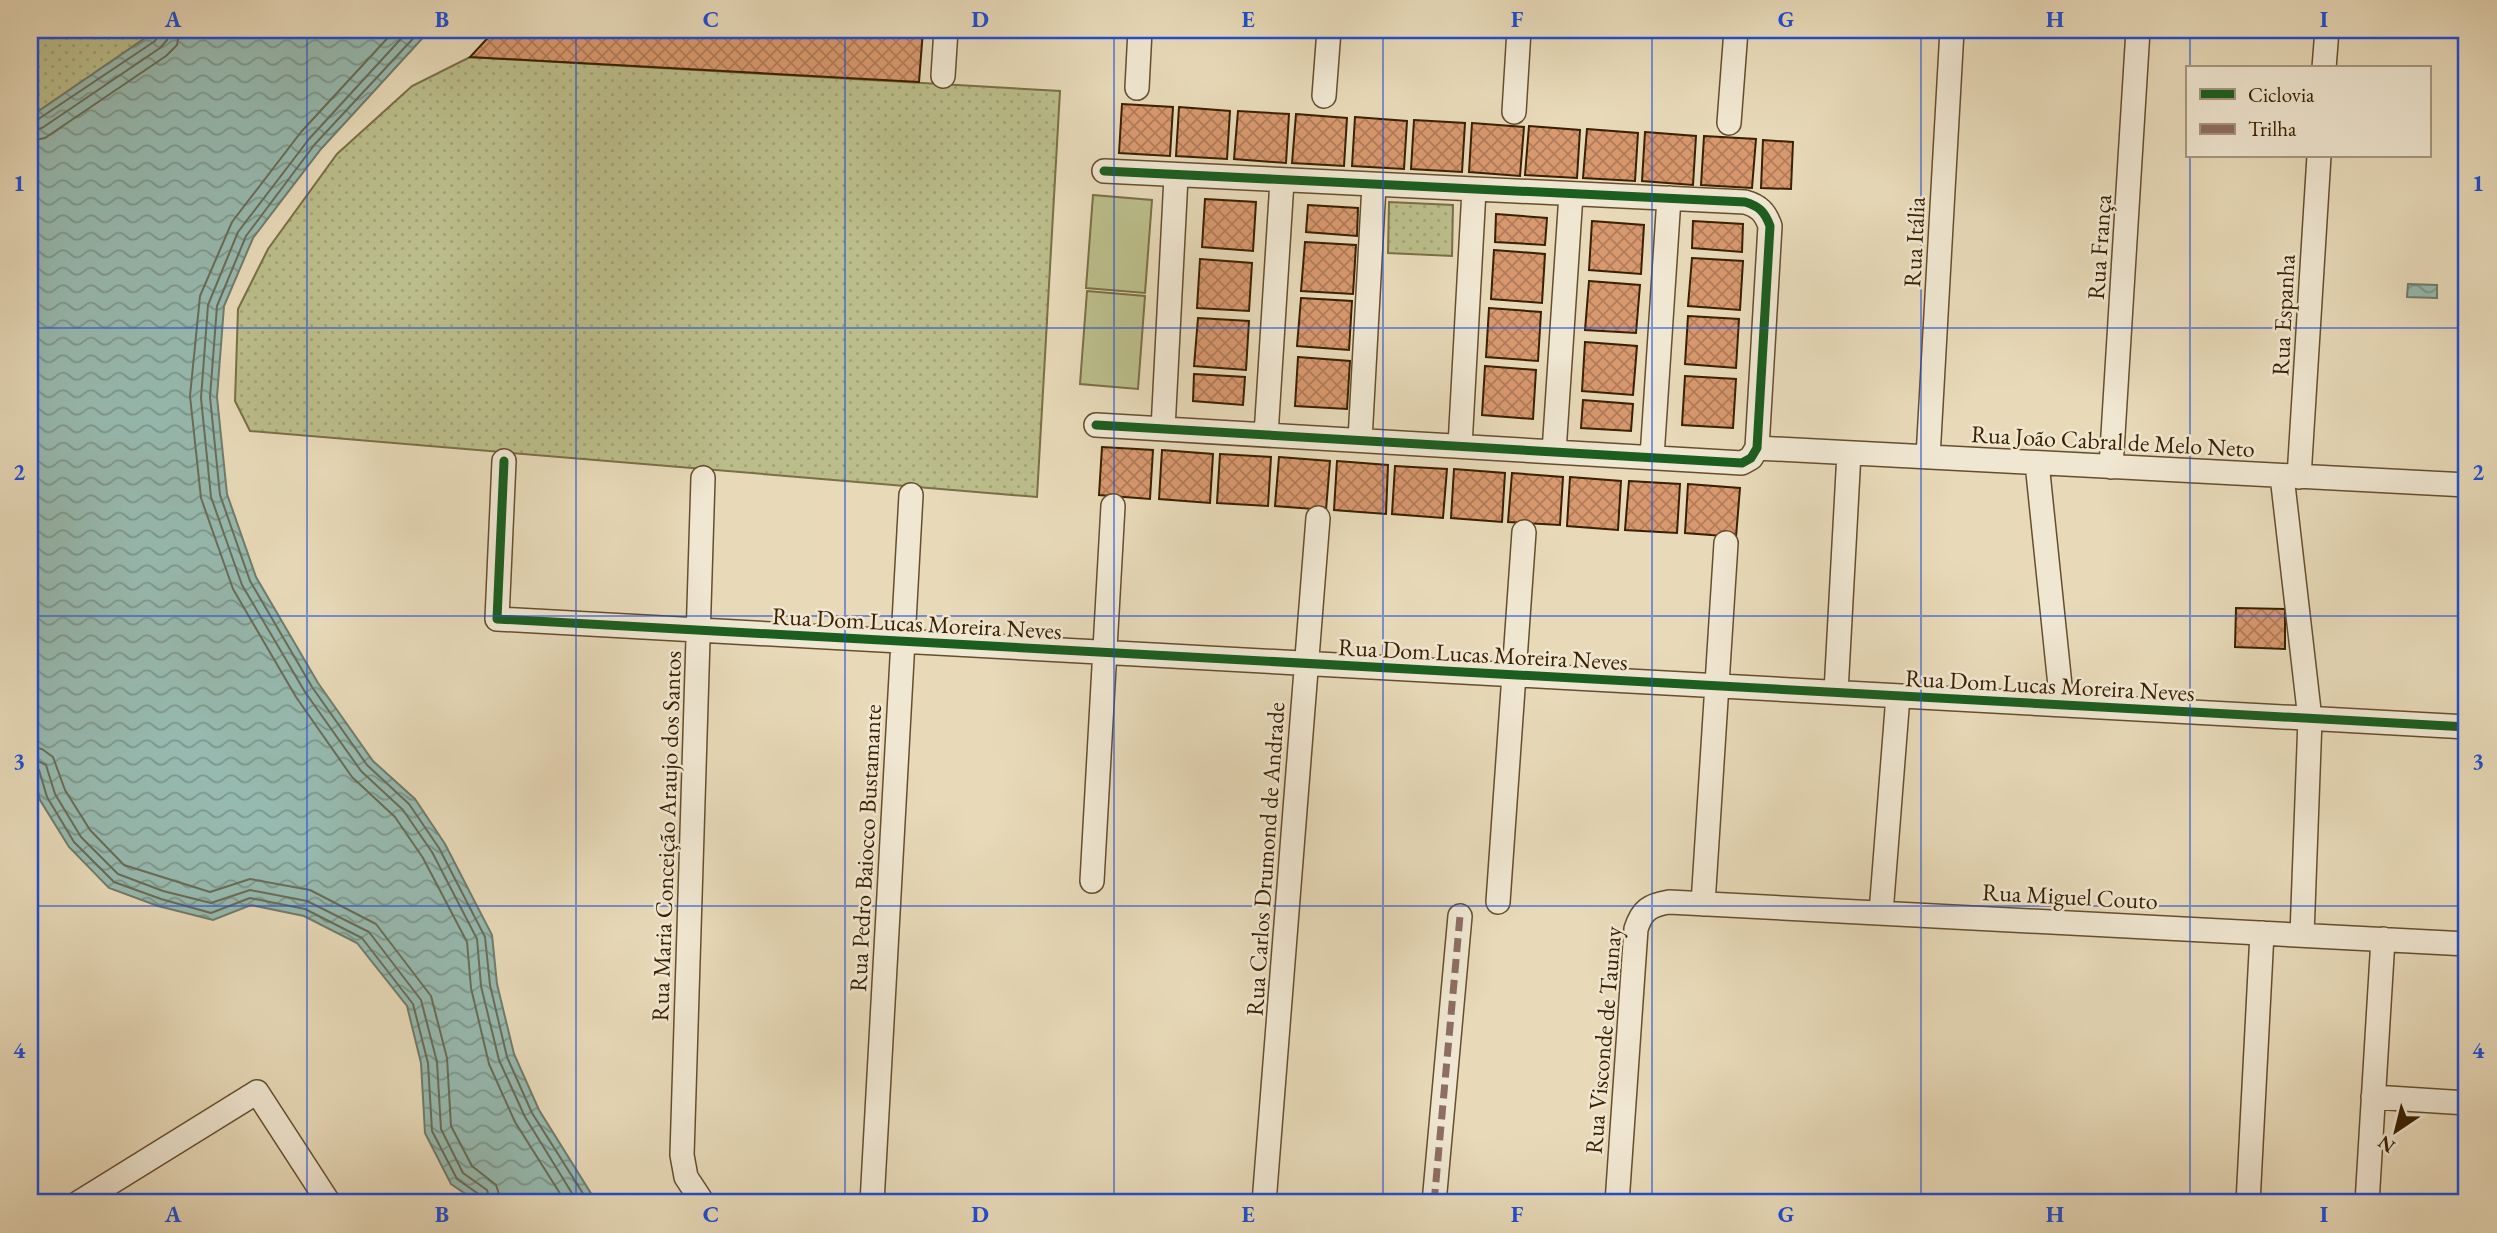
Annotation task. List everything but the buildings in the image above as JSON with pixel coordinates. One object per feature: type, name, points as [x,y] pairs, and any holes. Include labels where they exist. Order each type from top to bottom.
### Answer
[{"type":"street","points":[[943,76],[946,30]]},
{"type":"street","points":[[1137,88],[1140,30]]},
{"type":"street","points":[[1324,96],[1329,30]]},
{"type":"street","points":[[1514,112],[1519,30]]},
{"type":"street","points":[[1728,123],[1736,30]]},
{"type":"street","name":"Rua Itália","points":[[1928,457],[1952,30]]},
{"type":"street","name":"Rua França","points":[[2111,467],[2138,30]]},
{"type":"street","points":[[2325,66],[2327,30]]},
{"type":"street","name":"Rua Espanha","points":[[2302,935],[2310,719],[2291,476],[2319,158]]},
{"type":"street","points":[[1096,425],[1742,463],[1751,458],[1757,448],[1770,226],[1766,215],[1756,206],[1745,202],[1176,177],[1104,171]]},
{"type":"street","points":[[1163,429],[1176,177]]},
{"type":"street","points":[[1266,435],[1282,181]]},
{"type":"street","points":[[1360,440],[1374,185]]},
{"type":"street","points":[[1460,446],[1474,190]]},
{"type":"street","points":[[1554,452],[1571,194]]},
{"type":"street","points":[[1652,457],[1668,198]]},
{"type":"street","name":"Rua João Cabral de Melo Neto","points":[[1757,448],[2467,485]]},
{"type":"street","points":[[1836,692],[1849,453]]},
{"type":"street","name":"Rua Dom Lucas Moreira Neves","points":[[504,461],[498,619],[2467,727]]},
{"type":"street","points":[[2037,463],[2062,705]]},
{"type":"street","name":"Rua Maria Conceição Araujo dos Santos","points":[[703,478],[682,1155],[686,1177],[703,1203]]},
{"type":"street","name":"Rua Pedro Baiocco Bustamante","points":[[872,1203],[911,495]]},
{"type":"street","points":[[1092,881],[1112,506]]},
{"type":"street","name":"Rua Carlos Drumond de Andrade","points":[[1264,1203],[1318,518]]},
{"type":"street","points":[[1498,902],[1524,532]]},
{"type":"street","points":[[1703,904],[1726,543]]},
{"type":"street","points":[[1881,913],[1898,696]]},
{"type":"street","name":"Rua Miguel Couto","points":[[1669,902],[2467,944]]},
{"type":"street","name":"Rua Visconde de Taunay","points":[[1617,1203],[1636,929],[1640,916],[1650,905],[1669,902]]},
{"type":"street","points":[[1434,1203],[1460,916]]},
{"type":"street","points":[[2248,1203],[2262,933]]},
{"type":"street","points":[[2367,1203],[2383,939]]},
{"type":"street","points":[[78,1203],[257,1092],[328,1203]]},
{"type":"street","points":[[2373,1097],[2467,1103]]},
{"type":"green space","points":[[30,30],[157,30],[30,117]]},
{"type":"green space","points":[[470,57],[1060,91],[1037,497],[250,431],[235,401],[238,309],[268,249],[337,154],[412,86]]},
{"type":"green space","points":[[1093,195],[1152,200],[1145,293],[1086,288]]},
{"type":"green space","points":[[1389,202],[1453,205],[1452,256],[1388,253]]},
{"type":"green space","points":[[1087,291],[1145,296],[1138,389],[1080,384]]},
{"type":"water","points":[[157,30],[430,30],[321,149],[253,238],[224,306],[217,397],[227,494],[256,577],[318,683],[373,761],[415,799],[445,844],[492,935],[497,984],[514,1054],[539,1110],[597,1203],[479,1203],[451,1184],[425,1133],[421,1063],[407,1006],[357,943],[304,916],[251,905],[213,920],[158,906],[109,888],[69,847],[40,800],[30,761],[30,117]]},
{"type":"water","points":[[2408,284],[2437,285],[2437,298],[2407,297]]},
{"type":"marked path","points":[[1434,1203],[1460,916]]},
{"type":"cycle path","points":[[1096,425],[1742,463],[1751,458],[1757,448],[1770,226],[1761,210],[1745,202],[1104,171]]},
{"type":"cycle path","points":[[504,461],[497,619],[2467,727]]}]
